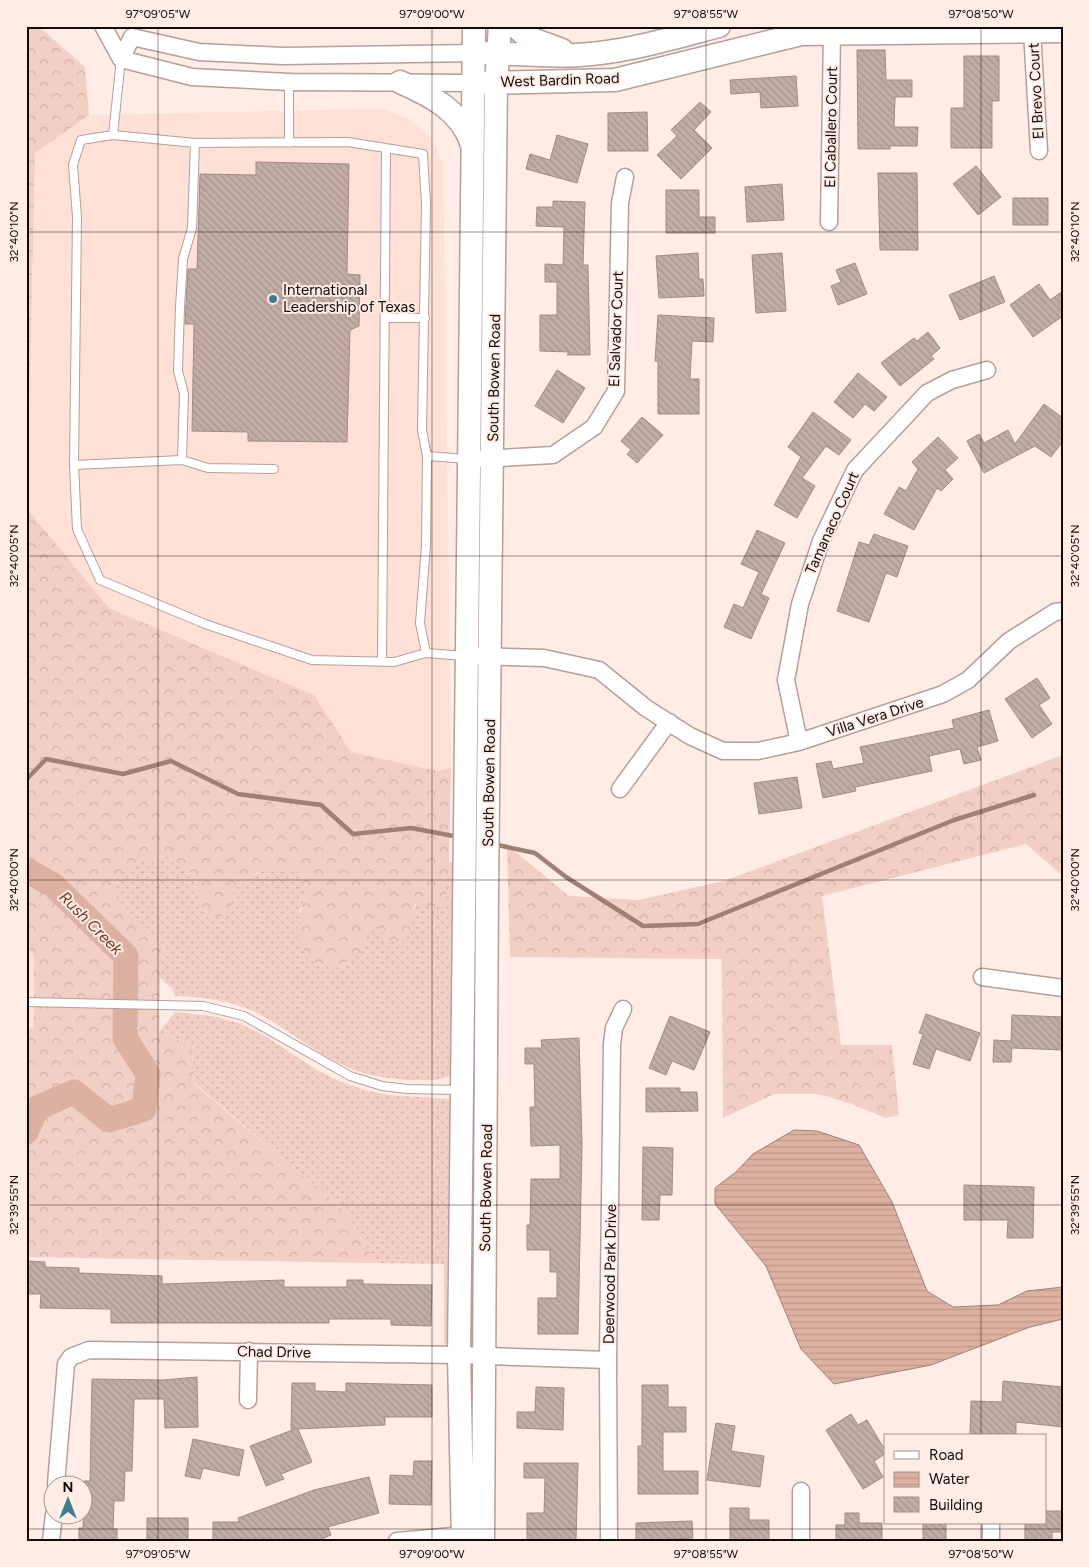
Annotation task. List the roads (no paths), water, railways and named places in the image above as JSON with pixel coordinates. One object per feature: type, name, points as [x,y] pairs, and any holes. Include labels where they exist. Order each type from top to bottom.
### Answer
[{"type":"main road","name":"South Bowen Road","points":[[470,1539],[484,1357],[475,1090],[464,889],[474,26]]},
{"type":"main road","name":"South Bowen Road","points":[[470,1539],[459,1355],[487,890],[490,792],[496,83],[500,26]]},
{"type":"main road","points":[[515,26],[528,37],[541,43],[582,55]]},
{"type":"main road","name":"West Bardin Road","points":[[474,53],[582,55],[628,49],[719,26]]},
{"type":"main road","name":"West Bardin Road","points":[[474,83],[615,80],[801,34],[832,32],[1063,31]]},
{"type":"main road","points":[[400,82],[443,104],[460,121],[470,137],[473,148]]},
{"type":"street","points":[[103,26],[121,59]]},
{"type":"street","name":"El Brevo Court","points":[[1032,31],[1039,152]]},
{"type":"street","name":"El Caballero Court","points":[[829,222],[832,32]]},
{"type":"street","name":"West Bardin Road","points":[[474,53],[283,56],[200,52],[132,37],[121,59],[192,77],[289,82],[474,83]]},
{"type":"street","name":"El Salvador Court","points":[[470,459],[553,455],[594,427],[616,390],[620,203],[625,177]]},
{"type":"street","name":"Tamanaco Court","points":[[799,742],[786,680],[800,604],[821,541],[854,470],[927,393],[952,380],[987,370]]},
{"type":"street","name":"Villa Vera Drive","points":[[468,656],[544,658],[599,670],[646,708],[690,736],[723,751],[758,751],[799,742],[943,694],[968,680],[1008,641],[1055,612],[1063,611]]},
{"type":"street","points":[[620,789],[669,722]]},
{"type":"street","points":[[982,976],[1063,988]]},
{"type":"street","name":"Deerwood Park Drive","points":[[609,1541],[608,1360],[612,1044],[614,1028],[623,1009]]},
{"type":"street","name":"Chad Drive","points":[[57,1474],[66,1364],[71,1357],[89,1350],[459,1355],[608,1360]]},
{"type":"street","points":[[248,1400],[249,1352]]},
{"type":"street","points":[[801,1491],[801,1541]]},
{"type":"street","points":[[52,1541],[53,1524]]},
{"type":"street","points":[[991,1524],[991,1541]]},
{"type":"street","points":[[397,1541],[470,1539]]},
{"type":"lane","points":[[113,135],[121,59]]},
{"type":"lane","points":[[288,143],[289,82]]},
{"type":"lane","points":[[426,653],[420,623],[426,545],[427,456],[422,430],[426,203],[423,154],[348,142],[195,143],[113,135],[81,140],[73,165],[77,217],[74,464],[77,529],[100,580],[205,624],[312,660],[394,662],[426,653],[468,656]]},
{"type":"lane","points":[[182,460],[184,394],[178,371],[180,307],[184,259],[192,228],[195,143]]},
{"type":"lane","points":[[382,661],[386,148]]},
{"type":"lane","points":[[385,318],[425,318]]},
{"type":"lane","points":[[427,456],[470,459]]},
{"type":"lane","points":[[74,464],[182,460],[208,468],[274,469]]},
{"type":"lane","points":[[27,1002],[203,1006],[244,1016],[350,1076],[382,1086],[407,1089],[475,1090]]},
{"type":"water","points":[[794,1130],[817,1131],[859,1145],[892,1202],[927,1291],[953,1307],[998,1305],[1027,1291],[1063,1287],[1063,1319],[1030,1327],[931,1365],[834,1384],[801,1349],[766,1266],[715,1204],[715,1188],[736,1172],[753,1154]]},
{"type":"waterway","points":[[26,780],[46,759],[123,774],[171,761],[238,794],[321,805],[353,834],[411,828],[459,837]]},
{"type":"waterway","points":[[493,844],[535,853],[566,877],[643,926],[698,924],[954,820],[1034,795]]},
{"type":"waterway","name":"Rush Creek","points":[[26,870],[53,885],[126,956],[125,1038],[148,1074],[144,1109],[109,1120],[74,1092],[37,1108],[26,1132]]},
{"type":"place","name":"International Leadership of Texas","points":[[273,299]]}]
